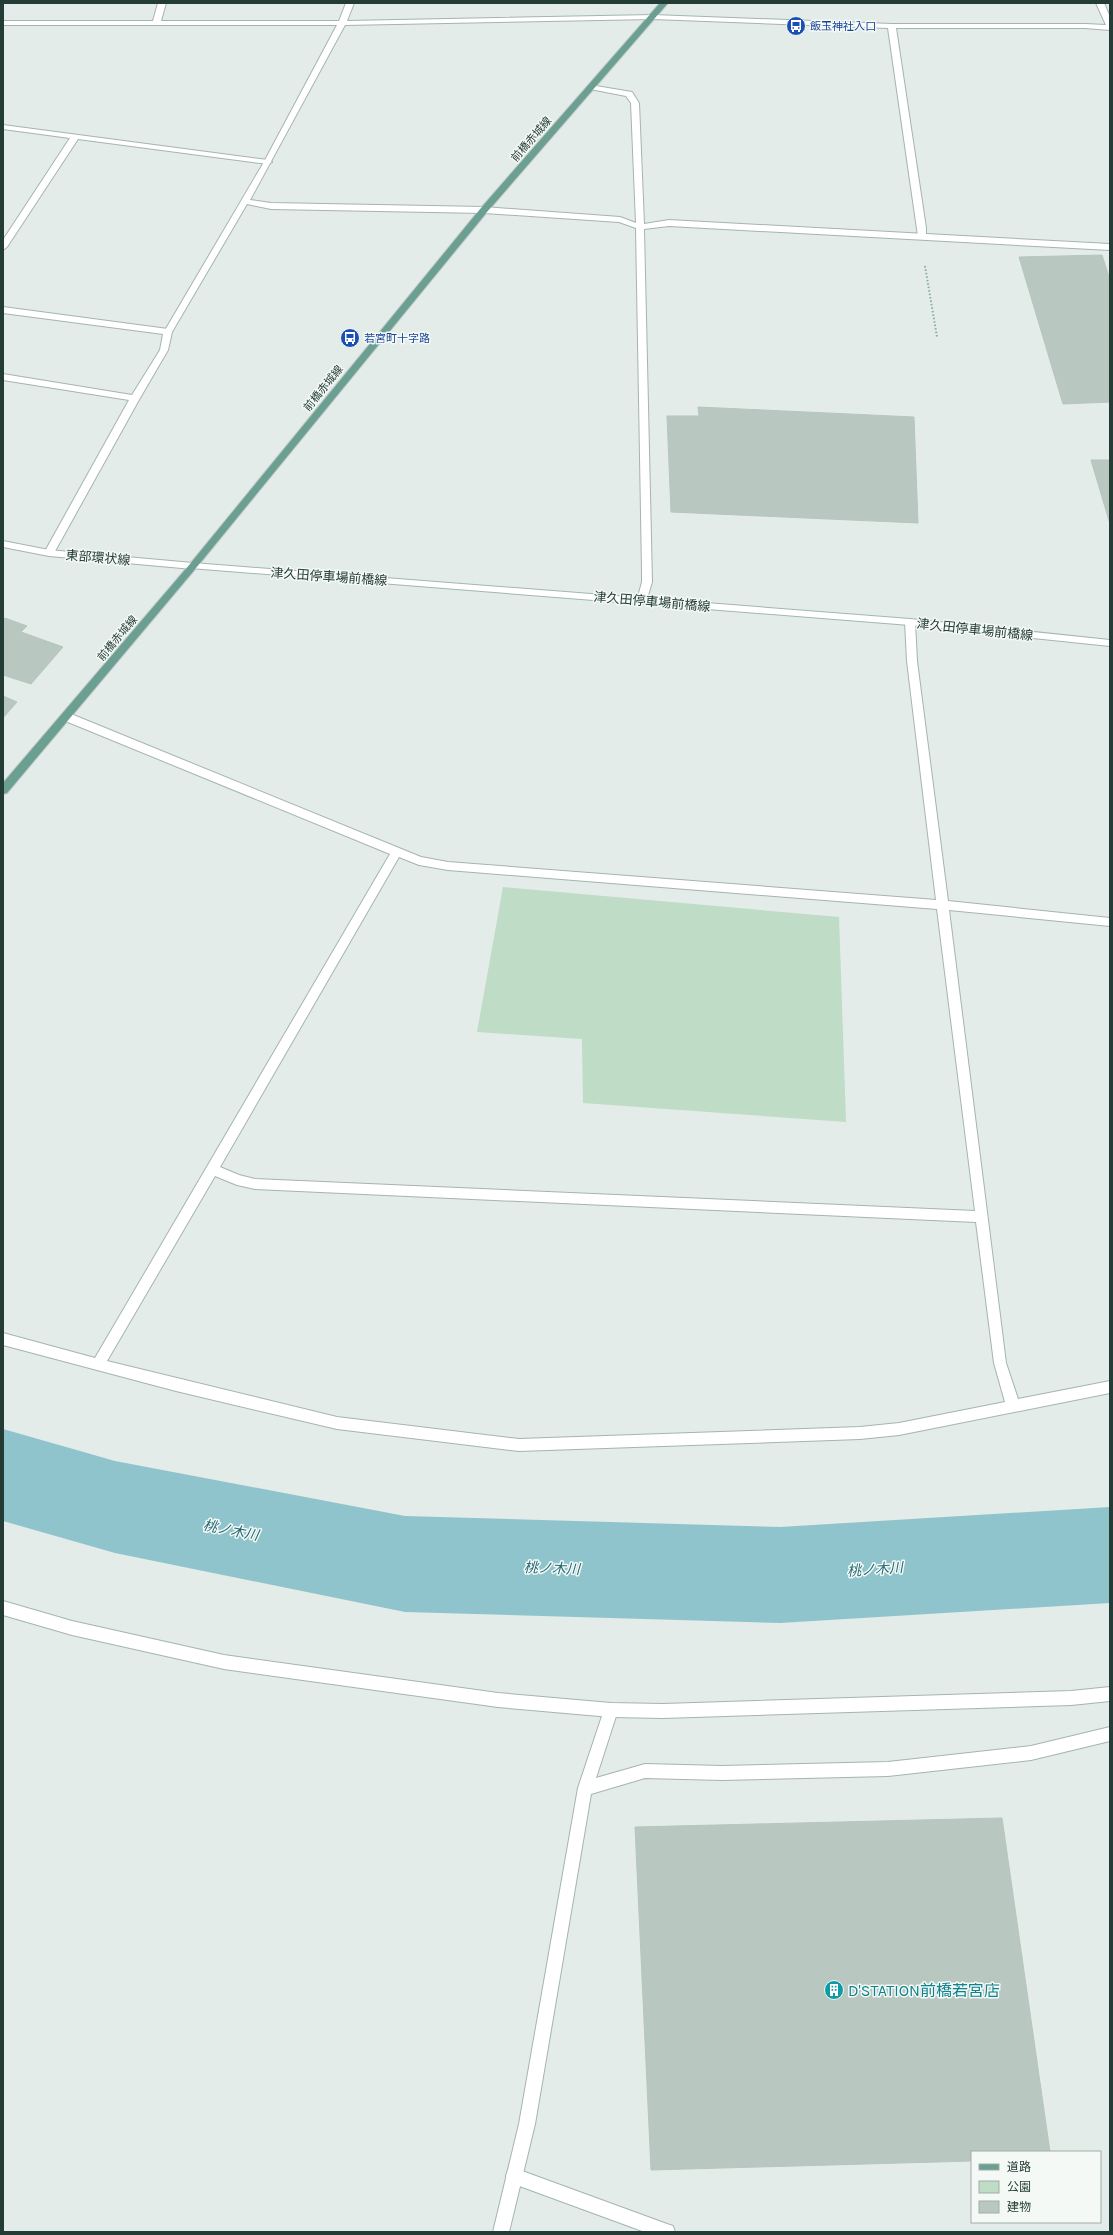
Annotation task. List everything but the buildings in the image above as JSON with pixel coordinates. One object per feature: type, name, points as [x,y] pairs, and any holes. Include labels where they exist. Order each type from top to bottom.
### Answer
[{"type":"main road","name":"前橋赤城線","points":[[3,790],[67,717],[193,566],[484,210],[593,87],[664,3]]},
{"type":"street","points":[[156,23],[162,3]]},
{"type":"street","points":[[49,553],[135,398],[164,350],[168,332],[268,162],[342,23],[350,3]]},
{"type":"street","points":[[3,23],[342,23],[653,17],[892,26],[1110,27],[1100,3]]},
{"type":"street","points":[[892,26],[922,236]]},
{"type":"street","points":[[593,87],[629,94],[635,103],[640,227],[647,571],[647,582],[642,600]]},
{"type":"street","points":[[3,127],[268,162]]},
{"type":"street","points":[[3,247],[75,136]]},
{"type":"street","points":[[244,202],[271,206],[484,210],[620,220],[640,227],[669,223],[1110,246]]},
{"type":"street","points":[[3,310],[168,332]]},
{"type":"street","points":[[3,377],[135,398]]},
{"type":"street","name":"東部環状線","points":[[3,544],[49,553],[193,566]]},
{"type":"street","name":"津久田停車場前橋線","points":[[193,566],[910,622],[1110,643]]},
{"type":"street","points":[[910,622],[912,661],[941,905],[1000,1364],[1013,1406]]},
{"type":"street","points":[[67,717],[418,861],[448,866],[941,905],[1110,922]]},
{"type":"street","points":[[98,1365],[396,853]]},
{"type":"street","points":[[212,1168],[237,1180],[255,1184],[982,1217]]},
{"type":"street","points":[[3,1339],[98,1365],[338,1423],[519,1445],[558,1445],[860,1433],[899,1429],[1110,1387]]},
{"type":"street","points":[[3,1608],[72,1628],[224,1662],[498,1700],[611,1710],[663,1711],[1062,1699],[1110,1694]]},
{"type":"street","points":[[501,2232],[527,2124],[585,1788],[611,1710]]},
{"type":"street","points":[[585,1788],[645,1771],[722,1773],[888,1769],[1031,1753],[1110,1734]]},
{"type":"street","points":[[514,2176],[667,2232]]},
{"type":"path","points":[[922,236],[937,337]]},
{"type":"green space","points":[[503,887],[839,917],[846,1122],[583,1103],[582,1039],[477,1032]]},
{"type":"waterway","name":"桃ノ木川","points":[[3,1475],[115,1507],[405,1564],[780,1575],[1110,1555]]},
{"type":"place","name":"飯玉神社入口","points":[[796,26]]},
{"type":"place","name":"若宮町十字路","points":[[350,338]]},
{"type":"place","name":"D'STATION前橋若宮店","points":[[834,1990]]}]
